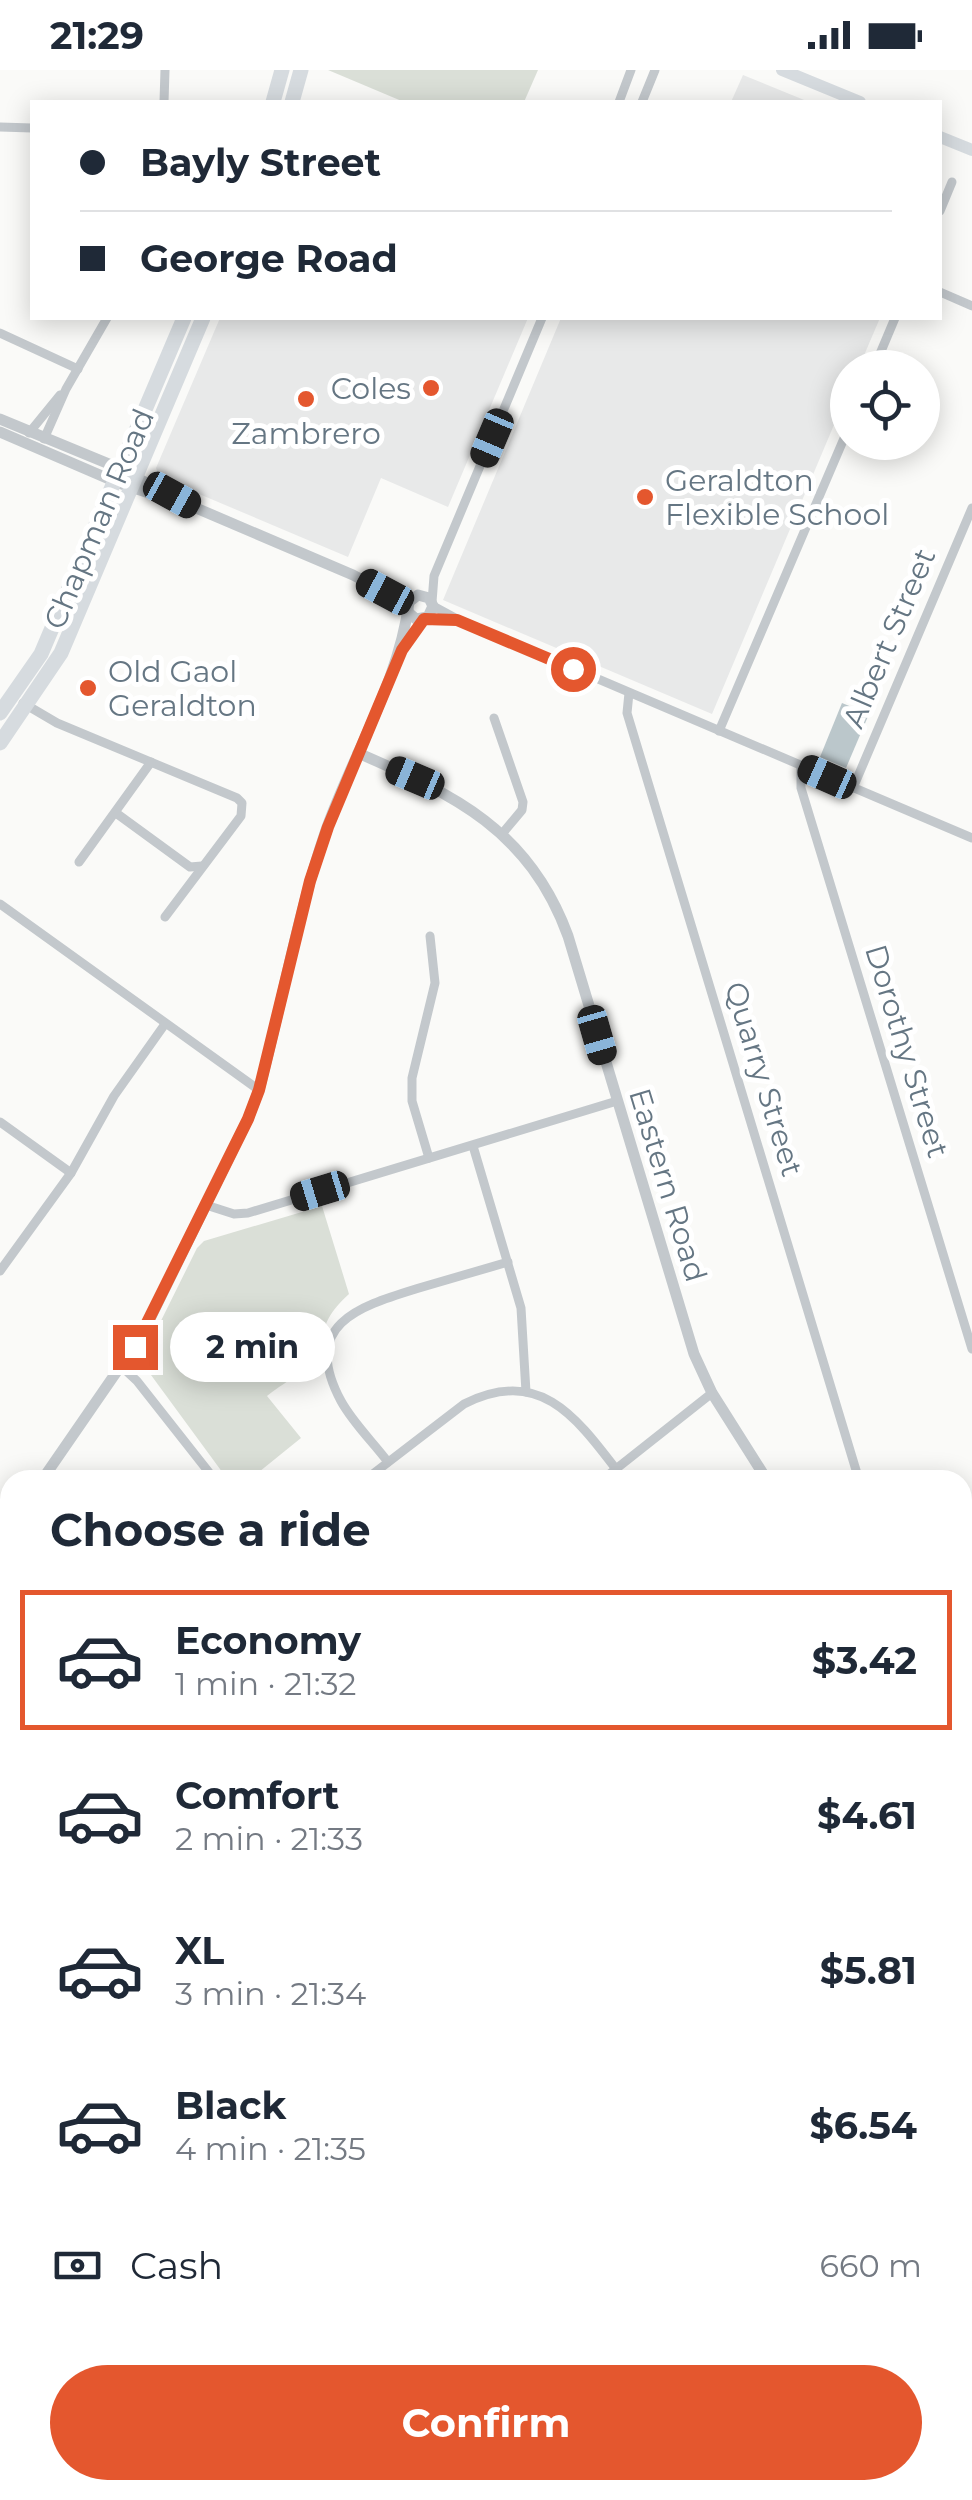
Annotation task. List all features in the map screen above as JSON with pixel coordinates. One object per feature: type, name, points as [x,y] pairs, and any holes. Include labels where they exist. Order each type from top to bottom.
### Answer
[{"type":"main road","points":[[274,100],[282,70]]},
{"type":"main road","points":[[293,100],[301,70]]},
{"type":"main road","points":[[782,70],[816,76],[857,100]]},
{"type":"main road","points":[[942,138],[972,150]]},
{"type":"main road","name":"Chapman Road","points":[[0,713],[40,654],[183,320]]},
{"type":"main road","name":"Chapman Road","points":[[0,742],[61,654],[203,320]]},
{"type":"street","points":[[164,100],[166,70]]},
{"type":"street","points":[[620,100],[632,70]]},
{"type":"street","points":[[643,100],[655,70]]},
{"type":"street","points":[[0,127],[30,128]]},
{"type":"street","points":[[942,206],[952,182]]},
{"type":"street","points":[[942,293],[972,306]]},
{"type":"street","points":[[26,437],[66,389],[106,320]]},
{"type":"street","points":[[49,1470],[142,1335],[259,1090],[310,881],[328,827],[402,650],[429,611],[434,576],[541,320]]},
{"type":"street","points":[[882,350],[894,320]]},
{"type":"street","points":[[0,333],[78,370]]},
{"type":"street","points":[[42,443],[66,389]]},
{"type":"street","points":[[0,419],[26,437]]},
{"type":"street","points":[[0,432],[42,443],[353,575],[385,592],[416,619],[429,611],[457,620],[972,838]]},
{"type":"street","points":[[719,731],[835,460]]},
{"type":"street","name":"Albert Street","points":[[853,788],[972,508]]},
{"type":"street","points":[[402,650],[416,595],[434,576]]},
{"type":"street","points":[[385,592],[426,596],[429,611]]},
{"type":"street","name":"Quarry Street","points":[[629,693],[627,713],[856,1470]]},
{"type":"street","points":[[12,696],[57,723],[242,803],[240,816],[165,918]]},
{"type":"street","points":[[494,718],[523,802],[522,810],[502,834]]},
{"type":"street","name":"Eastern Road","points":[[358,754],[446,792],[502,834],[546,888],[561,919],[689,1340],[712,1394],[761,1470]]},
{"type":"street","points":[[79,862],[151,762]]},
{"type":"street","name":"Dorothy Street","points":[[801,766],[801,788],[972,1349]]},
{"type":"street","points":[[116,813],[190,867],[202,866]]},
{"type":"street","points":[[0,904],[259,1090]]},
{"type":"street","points":[[429,1158],[412,1102],[412,1078],[435,983],[430,936]]},
{"type":"street","points":[[0,1271],[71,1173],[114,1096],[165,1024]]},
{"type":"street","points":[[206,1204],[234,1214],[248,1212],[617,1101]]},
{"type":"street","points":[[0,1122],[71,1173]]},
{"type":"street","points":[[473,1146],[524,1324],[526,1392]]},
{"type":"street","points":[[388,1462],[342,1403],[335,1387],[329,1362],[338,1325],[364,1304],[508,1262]]},
{"type":"street","points":[[122,1367],[207,1470]]},
{"type":"street","points":[[378,1470],[464,1404],[493,1392],[526,1392],[551,1399],[564,1408],[616,1469],[712,1394]]},
{"type":"shaded area","points":[[328,70],[538,70],[525,100],[399,100]]},
{"type":"shaded area","points":[[743,75],[804,100],[732,100]]},
{"type":"shaded area","points":[[219,320],[527,320],[448,507],[381,478],[348,557],[159,477],[156,468]]},
{"type":"shaded area","name":"Geraldton Flexible School","points":[[560,320],[879,320],[866,350],[830,350],[830,434],[712,714],[443,600]]},
{"type":"shaded area","points":[[842,703],[869,714],[846,768],[820,757]]},
{"type":"shaded area","points":[[322,1206],[349,1294],[330,1316],[312,1361],[267,1396],[301,1438],[261,1470],[221,1470],[151,1375],[149,1345],[204,1241]]},
{"type":"place","name":"Coles","points":[[431,388]]},
{"type":"place","name":"Zambrero","points":[[306,399]]},
{"type":"place","name":"Geraldton Flexible School","points":[[645,497]]},
{"type":"place","name":"Old Gaol Geraldton","points":[[88,688]]},
{"type":"route","points":[[135,1347],[248,1119],[270,1049],[318,854],[402,650],[424,619],[457,620],[573,669]]}]
